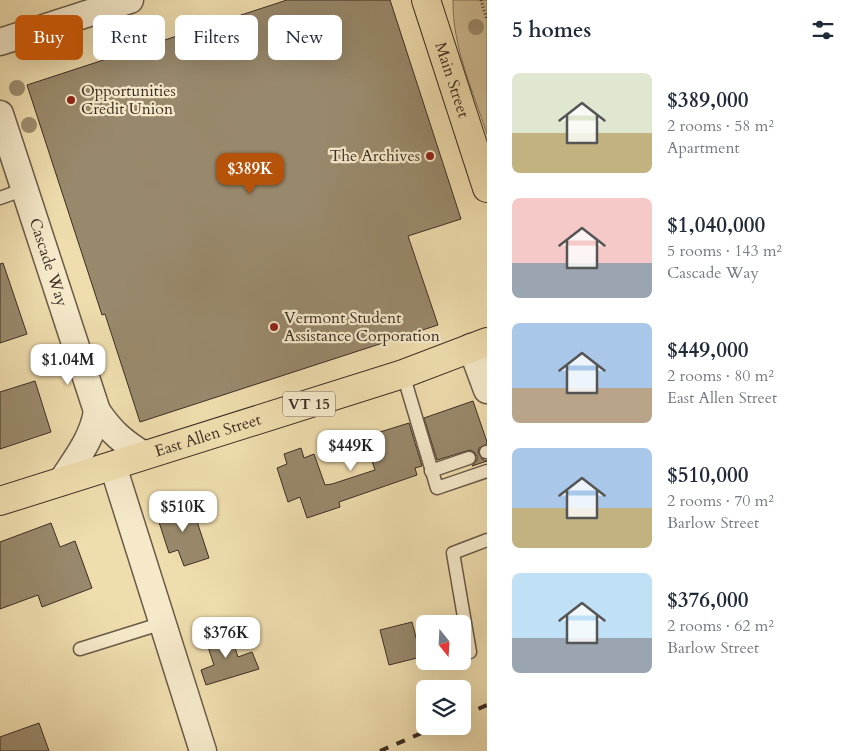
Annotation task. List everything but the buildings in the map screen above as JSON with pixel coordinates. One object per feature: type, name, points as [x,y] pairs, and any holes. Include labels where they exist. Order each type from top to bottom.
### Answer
[{"type":"main road","name":"Main Street","points":[[426,0],[487,188]]},
{"type":"main road","name":"East Allen Street","points":[[0,501],[402,374],[482,339]]},
{"type":"street","points":[[0,42],[130,0]]},
{"type":"street","name":"Cascade Way","points":[[0,114],[97,411],[118,438],[144,455]]},
{"type":"street","points":[[482,339],[487,390]]},
{"type":"street","points":[[61,482],[86,445],[97,411]]},
{"type":"street","points":[[113,466],[203,751]]},
{"type":"lane","points":[[0,198],[25,189]]},
{"type":"lane","points":[[402,374],[436,488],[487,471]]},
{"type":"lane","points":[[431,470],[469,458]]},
{"type":"lane","points":[[464,615],[453,553],[487,540]]},
{"type":"lane","points":[[80,649],[163,623]]},
{"type":"path","points":[[481,0],[487,20]]},
{"type":"shaded area","points":[[453,0],[487,0],[487,134],[460,51],[456,34]]},
{"type":"railway","points":[[471,712],[487,705]]},
{"type":"railway","points":[[380,751],[417,735]]},
{"type":"place","name":"Opportunities Credit Union","points":[[71,100]]},
{"type":"place","name":"The Archives","points":[[430,156]]},
{"type":"place","name":"Vermont Student Assistance Corporation","points":[[274,327]]}]
